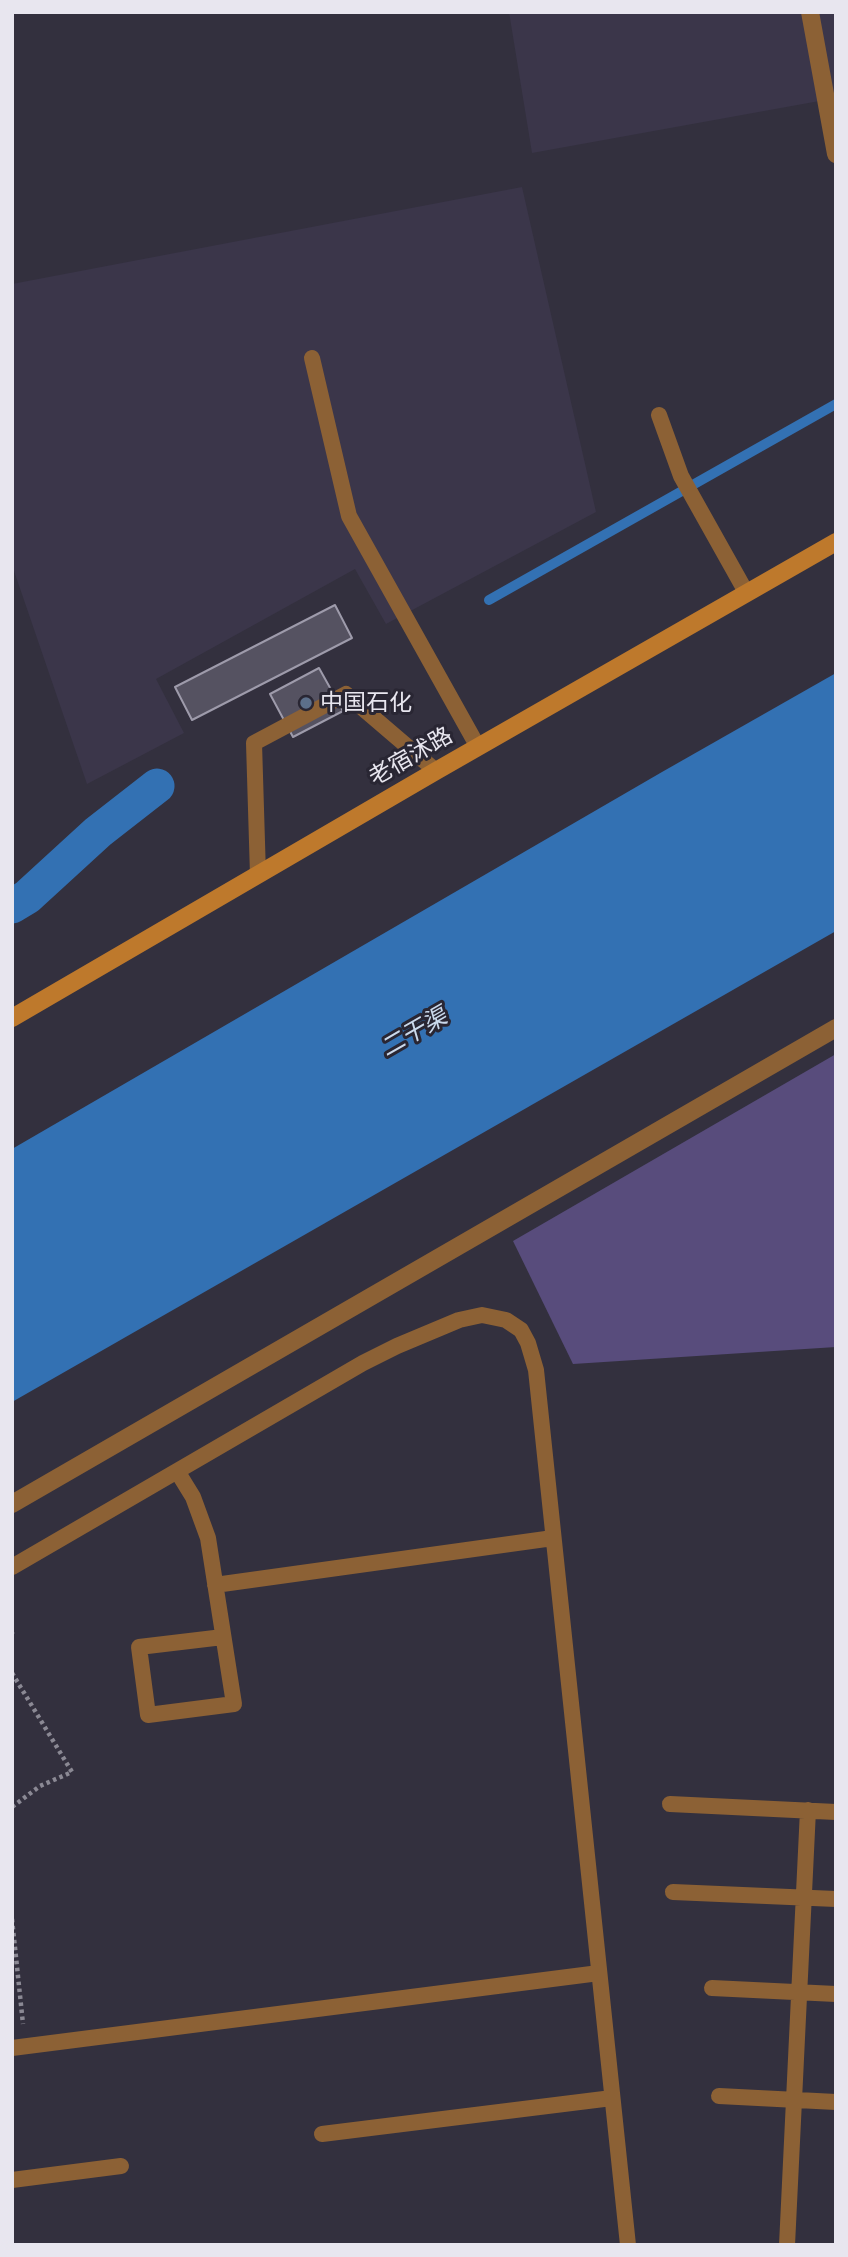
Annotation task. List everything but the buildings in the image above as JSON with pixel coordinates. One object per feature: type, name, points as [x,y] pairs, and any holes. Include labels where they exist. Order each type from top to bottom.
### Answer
[{"type":"main road","name":"老宿沭路","points":[[12,1018],[836,542]]},
{"type":"street","points":[[810,12],[836,154]]},
{"type":"street","points":[[12,1504],[836,1028]]},
{"type":"lane","points":[[312,358],[349,516],[478,747]]},
{"type":"lane","points":[[659,415],[681,476],[746,592]]},
{"type":"lane","points":[[258,875],[254,743],[346,694],[436,771]]},
{"type":"lane","points":[[12,1567],[363,1363],[426,1333],[459,1320],[482,1315],[506,1320],[521,1330],[536,1370],[628,2245]]},
{"type":"lane","points":[[177,1471],[193,1497],[208,1538],[234,1704],[148,1715],[139,1647],[223,1637]]},
{"type":"lane","points":[[215,1585],[554,1538]]},
{"type":"lane","points":[[670,1804],[836,1812]]},
{"type":"lane","points":[[787,2245],[808,1810]]},
{"type":"lane","points":[[673,1892],[836,1899]]},
{"type":"lane","points":[[19,2047],[600,1973]]},
{"type":"lane","points":[[712,1988],[836,1994]]},
{"type":"lane","points":[[719,2096],[836,2102]]},
{"type":"lane","points":[[322,2134],[612,2098]]},
{"type":"lane","points":[[12,2180],[121,2165]]},
{"type":"path","points":[[12,1673],[72,1772],[40,1786],[12,1807]]},
{"type":"path","points":[[12,1919],[19,2047]]},
{"type":"shaded area","points":[[509,12],[836,12],[836,98],[532,153]]},
{"type":"shaded area","points":[[522,187],[596,512],[386,624],[355,569],[156,679],[184,733],[87,784],[12,565],[12,284]]},
{"type":"shaded area","points":[[836,1054],[836,1347],[573,1364],[513,1241]]},
{"type":"water","name":"二干渠","points":[[836,673],[836,931],[12,1402],[12,1149]]},
{"type":"waterway","points":[[489,600],[836,404]]},
{"type":"waterway","points":[[12,906],[27,897],[98,832],[157,786]]},
{"type":"place","name":"中国石化","points":[[306,703]]}]
